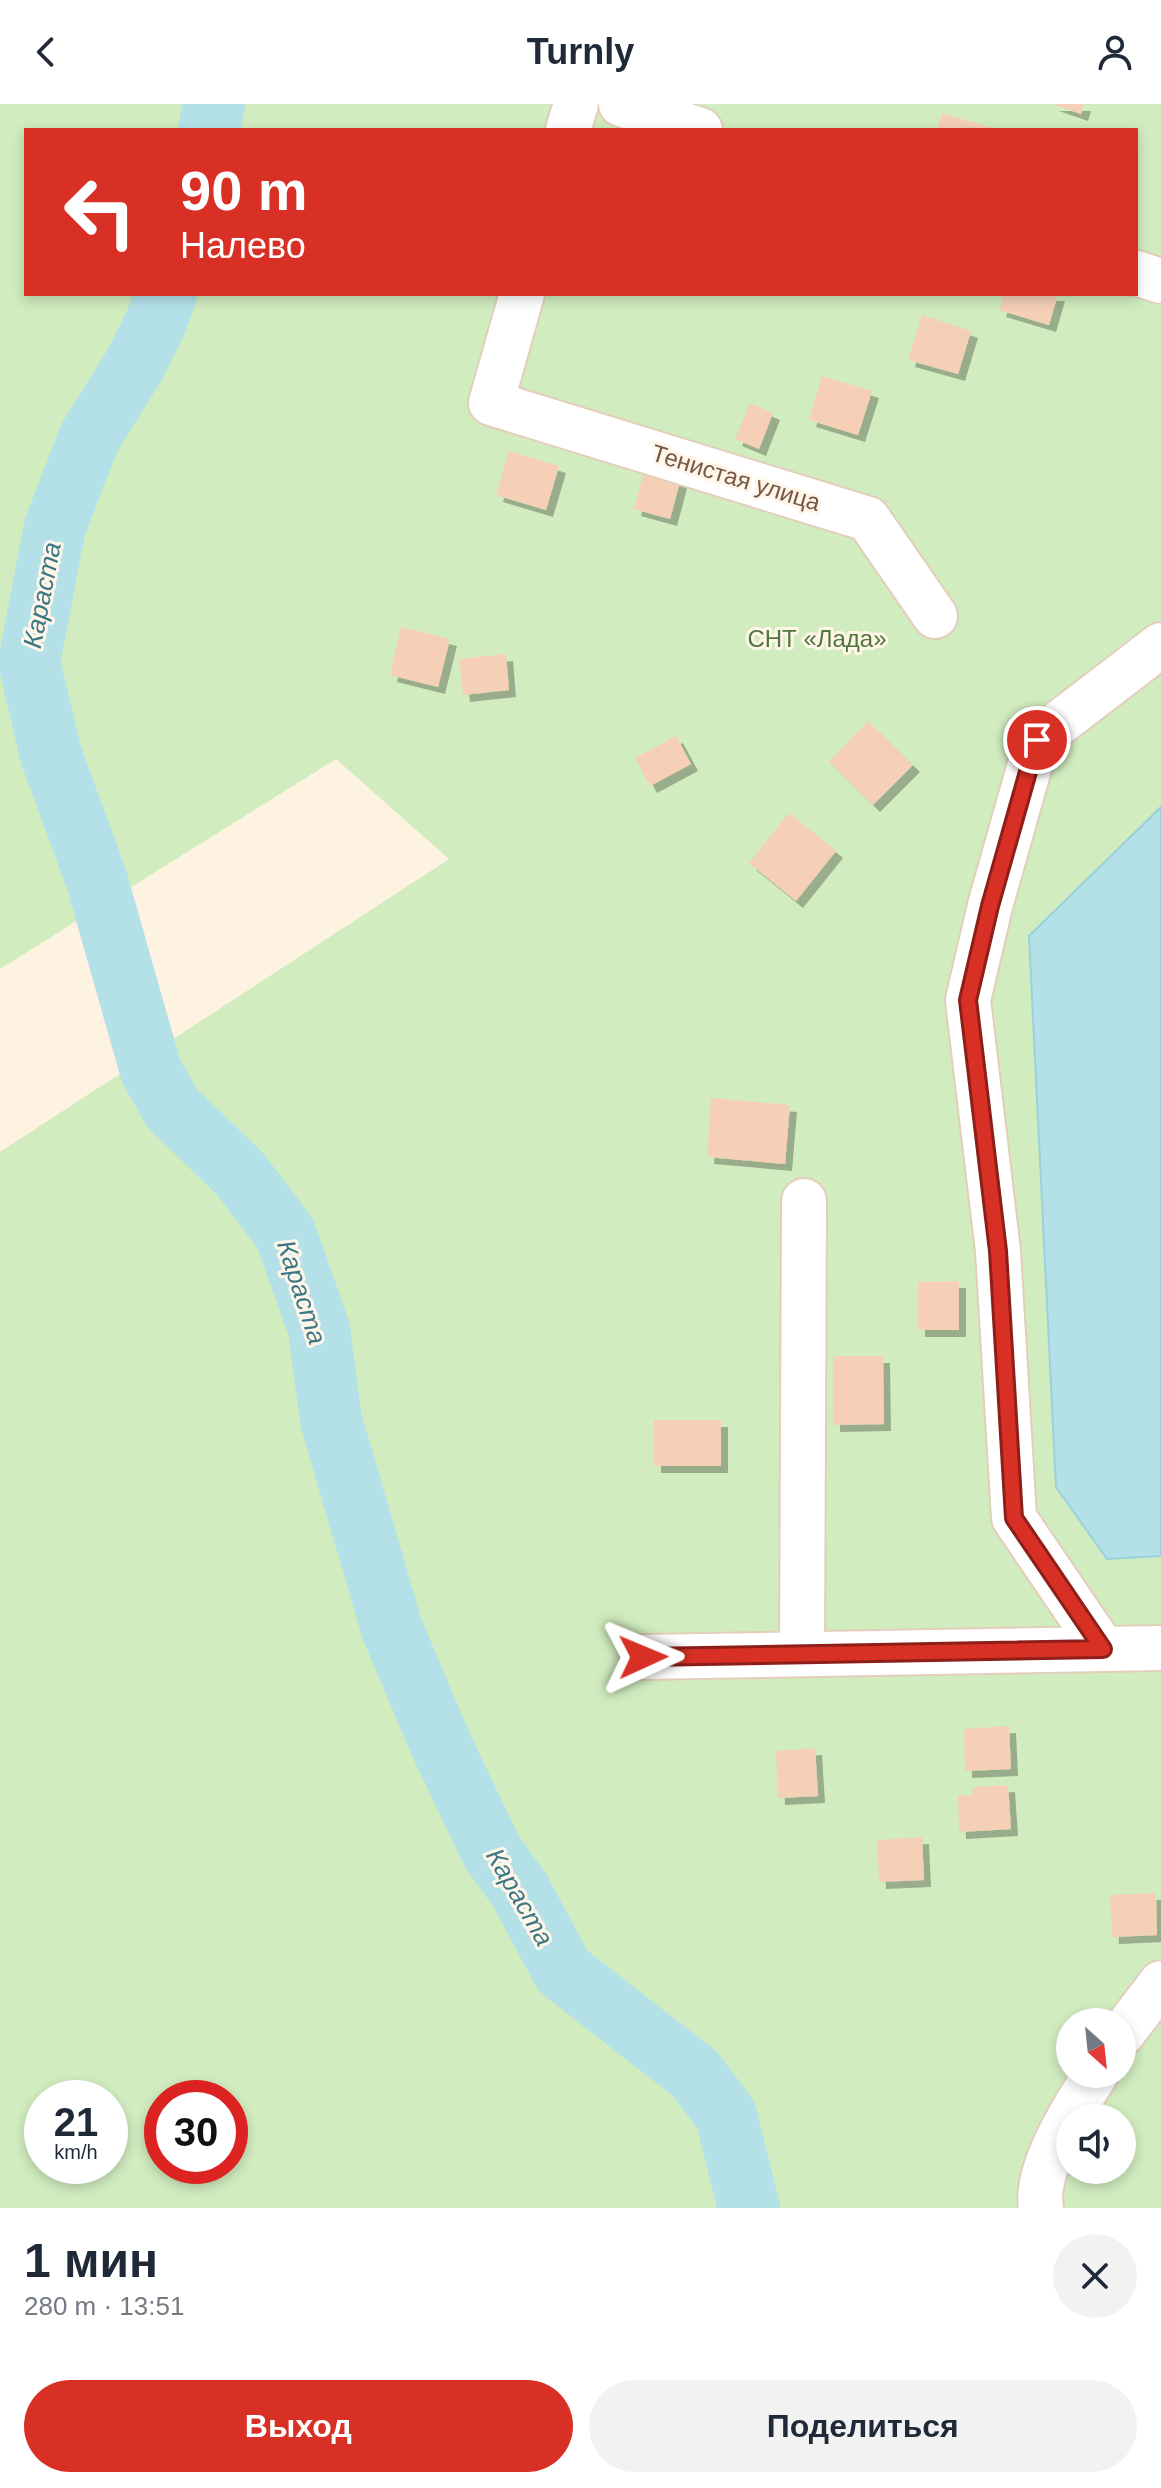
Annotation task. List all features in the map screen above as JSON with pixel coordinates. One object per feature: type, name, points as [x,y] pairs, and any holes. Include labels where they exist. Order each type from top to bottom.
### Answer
[{"type":"street","points":[[569,128],[576,104]]},
{"type":"street","points":[[621,104],[694,128]]},
{"type":"street","points":[[1138,274],[1161,281]]},
{"type":"street","name":"Тенистая улица","points":[[521,296],[491,403],[868,519],[935,616]]},
{"type":"street","points":[[1103,1649],[1014,1518],[998,1251],[968,1000],[990,906],[1037,740],[1161,645]]},
{"type":"street","points":[[802,1654],[804,1201]]},
{"type":"street","points":[[643,1657],[1161,1648]]},
{"type":"street","points":[[1136,2016],[1161,1983]]},
{"type":"street","points":[[1041,2208],[1038,2192],[1067,2118],[1087,2088]]},
{"type":"green space","name":"СНТ «Лада»","points":[[0,104],[1161,104],[1161,2208],[0,2208],[0,1152],[449,859],[336,759],[0,969]]},
{"type":"water","points":[[1161,807],[1161,1556],[1107,1559],[1056,1487],[1029,936]]},
{"type":"building","points":[[1052,104],[1084,104],[1081,114]]},
{"type":"building","points":[[942,113],[993,128],[938,128]]},
{"type":"building","points":[[1003,296],[1057,296],[1049,325],[999,310]]},
{"type":"building","points":[[922,315],[971,331],[958,374],[908,360]]},
{"type":"building","points":[[822,376],[872,391],[858,435],[809,420]]},
{"type":"building","points":[[750,403],[773,413],[759,449],[735,439]]},
{"type":"building","points":[[509,451],[559,466],[546,510],[496,495]]},
{"type":"building","points":[[645,468],[681,478],[670,519],[634,509]]},
{"type":"building","points":[[401,627],[450,639],[438,687],[390,675]]},
{"type":"building","points":[[506,654],[509,690],[463,695],[459,659]]},
{"type":"building","points":[[868,721],[913,765],[873,805],[829,762]]},
{"type":"building","points":[[676,736],[691,764],[650,786],[635,758]]},
{"type":"building","points":[[789,813],[836,851],[796,901],[749,863]]},
{"type":"building","points":[[711,1098],[790,1105],[785,1164],[707,1157]]},
{"type":"building","points":[[959,1281],[959,1330],[918,1330],[918,1282]]},
{"type":"building","points":[[833,1356],[883,1356],[884,1424],[833,1425]]},
{"type":"building","points":[[654,1420],[721,1420],[721,1466],[654,1466]]},
{"type":"building","points":[[1009,1726],[1011,1769],[965,1771],[964,1729]]},
{"type":"building","points":[[815,1748],[818,1796],[778,1798],[776,1751]]},
{"type":"building","points":[[1008,1785],[1011,1829],[959,1832],[958,1796],[973,1795],[973,1787]]},
{"type":"building","points":[[922,1837],[924,1880],[879,1882],[877,1840]]},
{"type":"building","points":[[1156,1893],[1157,1935],[1112,1937],[1110,1895]]},
{"type":"waterway","name":"Караста","points":[[209,128],[214,104]]},
{"type":"waterway","name":"Караста","points":[[165,296],[134,366],[89,438],[55,527],[29,662],[51,755],[97,881],[151,1071],[172,1108],[240,1174],[285,1233],[319,1329],[331,1420],[392,1629],[441,1745],[492,1852],[519,1889],[563,1971],[694,2073],[726,2115],[749,2208]]},
{"type":"route","points":[[643,1657],[1103,1649],[1014,1518],[998,1251],[968,1000],[990,906],[1037,740]]}]
